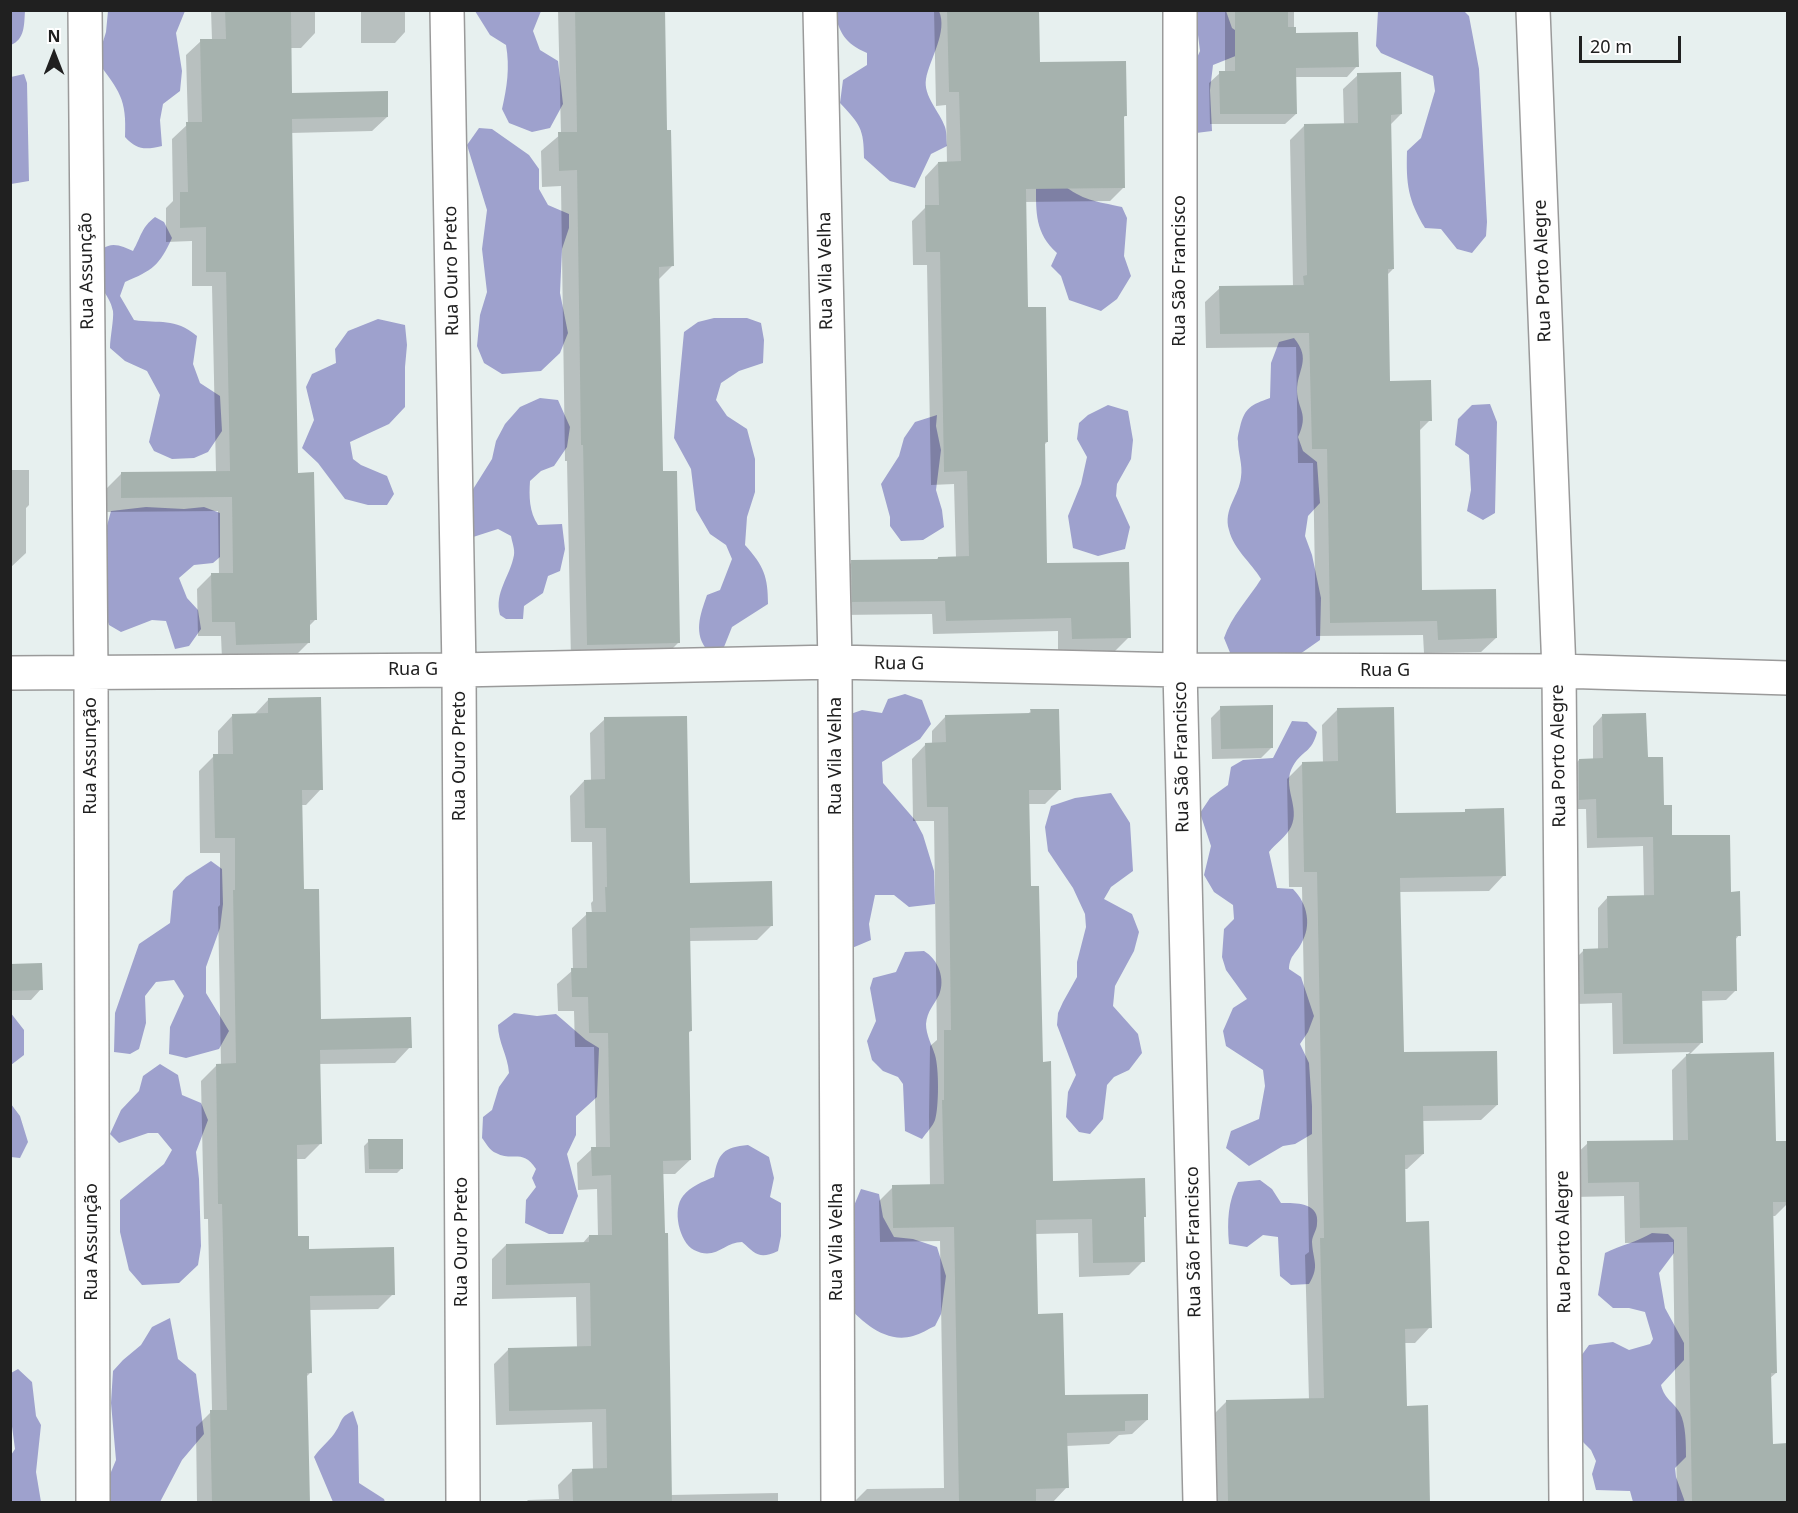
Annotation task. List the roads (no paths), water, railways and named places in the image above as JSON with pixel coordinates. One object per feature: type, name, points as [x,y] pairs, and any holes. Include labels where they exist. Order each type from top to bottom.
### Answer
[{"type":"street","name":"Rua Assunção","points":[[85,10],[91,671],[93,1503]]},
{"type":"street","name":"Rua Ouro Preto","points":[[447,10],[459,670],[463,1503]]},
{"type":"street","name":"Rua Vila Velha","points":[[820,10],[835,662],[838,1503]]},
{"type":"street","name":"Rua São Francisco","points":[[1180,10],[1180,670],[1200,1503]]},
{"type":"street","name":"Rua Porto Alegre","points":[[1533,10],[1559,671],[1566,1503]]},
{"type":"street","name":"Rua G","points":[[10,673],[459,670],[835,662],[1180,670],[1559,671],[1788,678]]}]
